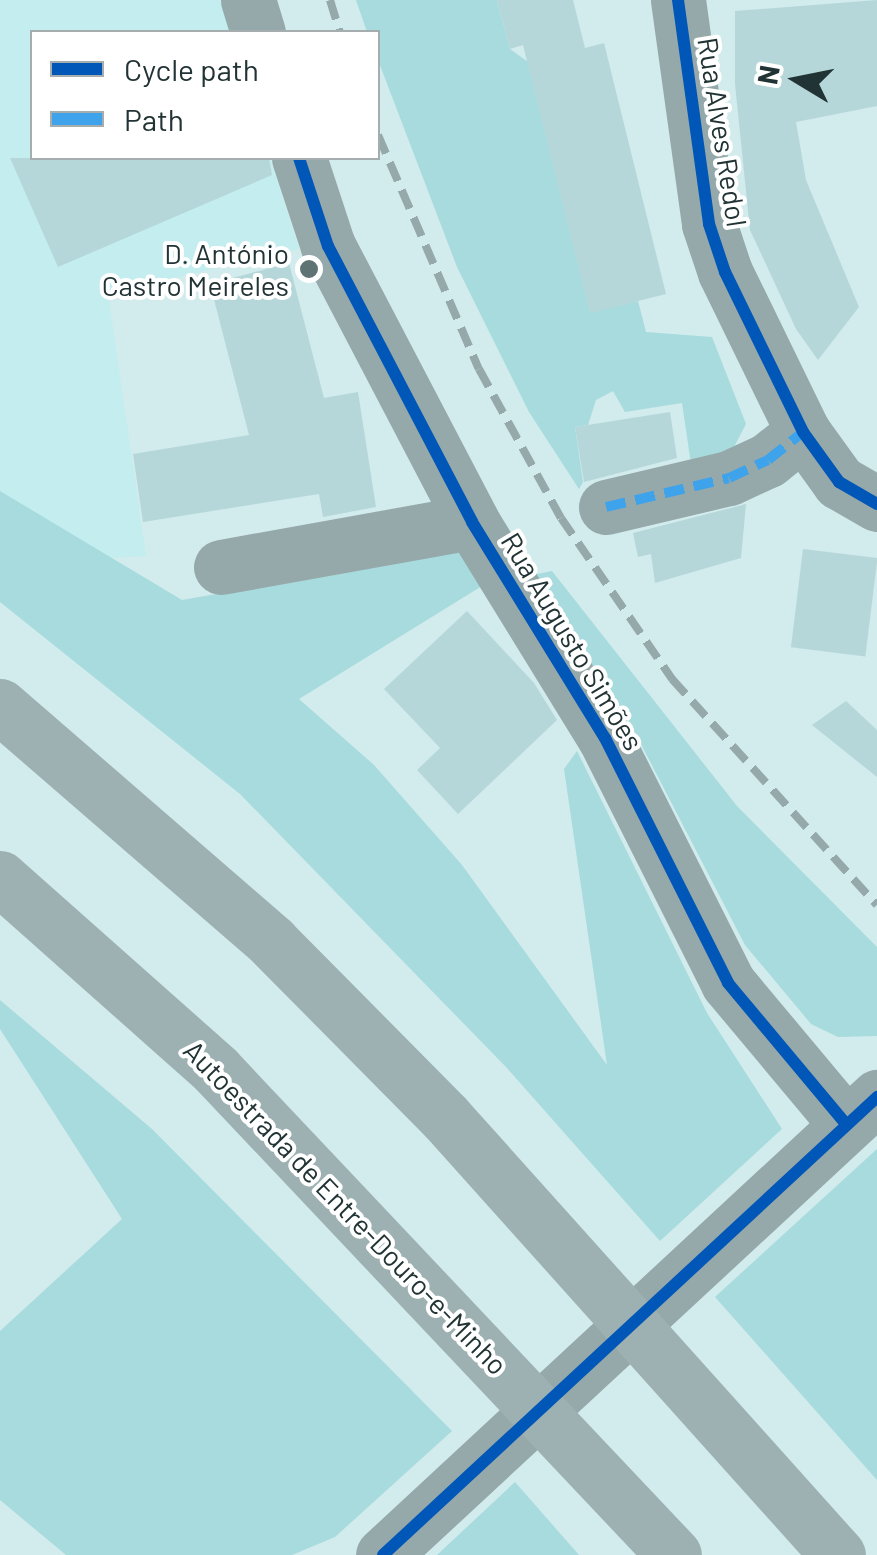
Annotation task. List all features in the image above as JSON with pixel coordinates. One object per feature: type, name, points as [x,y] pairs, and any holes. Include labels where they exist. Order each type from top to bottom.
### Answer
[{"type":"highway","points":[[0,706],[258,929],[393,1064],[838,1555]]},
{"type":"highway","name":"Autoestrada de Entre-Douro-e-Minho","points":[[0,878],[216,1070],[674,1555]]},
{"type":"street","points":[[248,0],[257,30]]},
{"type":"street","name":"Rua Alves Redol","points":[[678,0],[709,224],[725,272],[803,432],[839,482],[877,504]]},
{"type":"street","name":"Rua Augusto Simões","points":[[300,160],[328,246],[472,522],[605,738],[728,983],[861,1111]]},
{"type":"street","points":[[606,507],[728,478],[768,460],[803,432]]},
{"type":"street","points":[[221,567],[472,522]]},
{"type":"street","points":[[391,1550],[861,1111]]},
{"type":"shaded area","points":[[0,0],[220,0],[230,30],[30,30],[30,160],[271,160],[299,249],[108,293],[146,556],[107,558],[0,491]]},
{"type":"shaded area","points":[[356,0],[497,0],[510,49],[528,62],[590,312],[638,301],[646,332],[712,337],[746,424],[733,449],[691,464],[682,403],[625,412],[613,391],[596,400],[588,425],[575,427],[583,482],[579,489],[529,412],[457,267],[380,65],[380,30],[366,30]]},
{"type":"shaded area","points":[[0,491],[182,600],[468,550],[482,586],[299,699],[374,765],[462,865],[607,1065],[564,769],[577,751],[707,1013],[782,1129],[660,1241],[506,1067],[240,794],[0,602]]},
{"type":"shaded area","points":[[552,571],[737,806],[877,947],[877,1036],[838,1037],[811,1024],[745,945],[627,717],[532,575]]},
{"type":"shaded area","points":[[0,1000],[152,1129],[452,1431],[335,1537],[292,1555],[66,1555],[0,1500],[0,1331],[122,1219],[0,1029]]},
{"type":"shaded area","points":[[877,1149],[877,1480],[715,1297]]},
{"type":"shaded area","points":[[515,1482],[579,1555],[437,1555]]},
{"type":"building","points":[[497,0],[573,0],[585,48],[604,43],[666,294],[590,313],[523,45],[510,49]]},
{"type":"building","points":[[877,0],[877,106],[796,122],[806,180],[859,307],[818,360],[796,329],[750,230],[735,84],[735,11]]},
{"type":"building","points":[[10,158],[269,160],[272,175],[58,267]]},
{"type":"building","points":[[289,263],[324,398],[358,392],[376,507],[323,517],[319,494],[143,522],[133,454],[249,435],[210,284]]},
{"type":"building","points":[[670,412],[677,458],[584,482],[575,427]]},
{"type":"building","points":[[746,504],[741,558],[655,583],[651,554],[638,557],[633,533]]},
{"type":"building","points":[[803,549],[877,558],[865,656],[791,647]]},
{"type":"building","points":[[467,611],[534,683],[557,720],[458,814],[417,770],[440,748],[384,689]]},
{"type":"building","points":[[846,701],[877,730],[877,777],[812,725]]},
{"type":"railway","points":[[330,0],[339,30]]},
{"type":"railway","points":[[380,140],[479,369],[561,518],[672,679],[877,905]]},
{"type":"marked path","points":[[606,507],[729,478],[768,460],[803,432]]},
{"type":"cycle path","points":[[678,0],[709,224],[725,272],[803,432],[839,482],[877,504]]},
{"type":"cycle path","points":[[300,160],[328,246],[472,522],[605,738],[728,983],[846,1124]]},
{"type":"cycle path","points":[[383,1555],[877,1097]]},
{"type":"place","name":"D. António Castro Meireles","points":[[309,269]]}]
